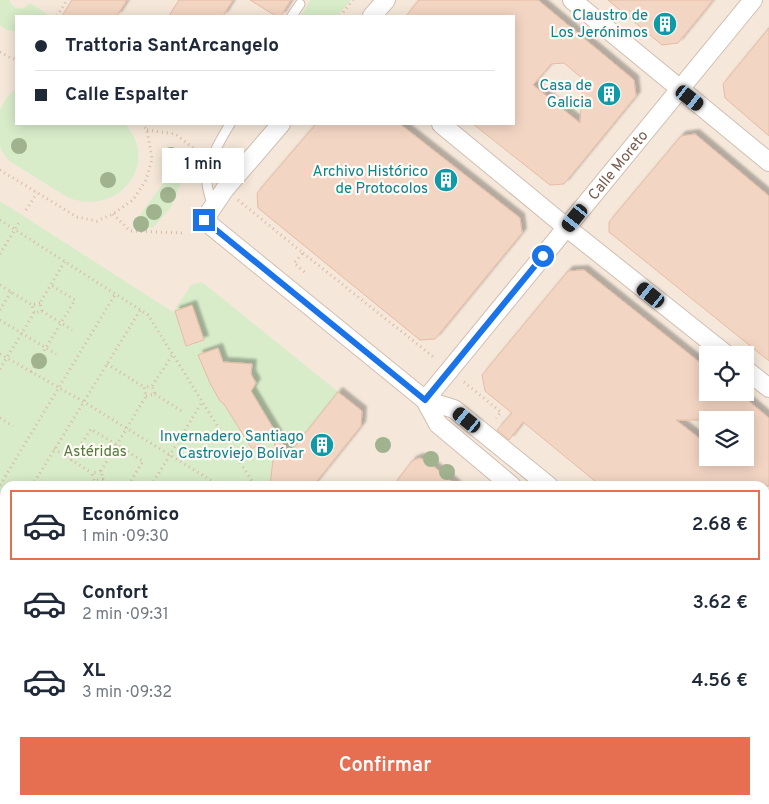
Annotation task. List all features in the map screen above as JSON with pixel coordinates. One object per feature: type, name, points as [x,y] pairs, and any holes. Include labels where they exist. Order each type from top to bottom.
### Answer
[{"type":"street","points":[[373,15],[386,0]]},
{"type":"street","points":[[572,0],[769,162]]},
{"type":"street","name":"Calle Moreto","points":[[425,400],[753,0]]},
{"type":"street","points":[[280,125],[225,189],[208,213],[425,400],[438,424],[506,481]]},
{"type":"street","points":[[442,125],[566,227],[716,346]]},
{"type":"street","points":[[754,376],[769,388]]},
{"type":"street","points":[[425,400],[454,409],[543,481]]},
{"type":"lane","points":[[293,15],[300,4]]},
{"type":"lane","points":[[208,213],[207,184],[209,172],[215,149],[229,125]]},
{"type":"path","points":[[58,15],[67,0]]},
{"type":"path","points":[[341,15],[354,0]]},
{"type":"path","points":[[0,52],[15,59]]},
{"type":"path","points":[[143,125],[148,130],[176,134],[201,155],[209,172]]},
{"type":"path","points":[[0,170],[77,217],[97,221],[114,214],[133,200],[146,180],[152,159],[148,130]]},
{"type":"path","points":[[225,189],[501,412],[496,418],[497,420]]},
{"type":"path","points":[[26,210],[37,193]]},
{"type":"path","points":[[114,214],[130,231],[183,233]]},
{"type":"path","points":[[0,220],[148,314],[251,481]]},
{"type":"path","points":[[0,254],[20,221]]},
{"type":"path","points":[[302,253],[294,263],[307,274]]},
{"type":"path","points":[[32,305],[40,303],[66,261]]},
{"type":"path","points":[[0,285],[32,305],[34,313],[0,369]]},
{"type":"path","points":[[31,372],[75,300],[51,285]]},
{"type":"path","points":[[0,310],[11,292]]},
{"type":"path","points":[[2,481],[116,294]]},
{"type":"path","points":[[40,303],[42,311],[72,330]]},
{"type":"path","points":[[35,481],[141,309]]},
{"type":"path","points":[[34,313],[42,311]]},
{"type":"path","points":[[0,320],[56,354]]},
{"type":"path","points":[[0,354],[84,402],[211,481]]},
{"type":"path","points":[[107,364],[144,387],[152,386],[173,354]]},
{"type":"path","points":[[152,386],[155,394],[183,412]]},
{"type":"path","points":[[106,481],[103,479],[101,471],[146,396],[144,387]]},
{"type":"path","points":[[146,396],[155,394]]},
{"type":"path","points":[[154,481],[202,402]]},
{"type":"path","points":[[0,418],[14,426]]},
{"type":"path","points":[[71,460],[91,429],[143,461],[131,481]]},
{"type":"path","points":[[54,450],[92,473],[94,481],[103,479]]},
{"type":"path","points":[[92,473],[101,471]]},
{"type":"shaded area","points":[[0,0],[769,0],[769,481],[0,481]]},
{"type":"green space","points":[[0,0],[9,0],[18,9],[24,8],[30,3],[48,15],[15,15],[15,32],[5,29],[0,25]]},
{"type":"green space","points":[[310,0],[351,0],[338,15],[302,15]]},
{"type":"green space","points":[[15,90],[15,125],[126,125],[135,139],[138,155],[136,170],[129,183],[118,194],[103,200],[86,202],[67,197],[8,160],[0,146],[0,109],[8,96]]},
{"type":"green space","points":[[172,148],[181,156],[183,167],[180,185],[171,207],[154,227],[140,228],[137,219],[162,185],[164,154]]},
{"type":"green space","name":"Astéridas","points":[[0,201],[173,312],[191,285],[202,282],[362,411],[361,426],[317,481],[0,481]]},
{"type":"building","points":[[72,0],[127,0],[118,15],[63,15]]},
{"type":"building","points":[[179,0],[233,0],[224,15],[170,15]]},
{"type":"building","points":[[250,0],[291,0],[282,15],[274,15]]},
{"type":"building","points":[[419,0],[538,0],[634,80],[636,96],[564,184],[550,185],[474,125],[515,125],[515,15],[407,15]],"holes":[[[564,63],[589,84],[582,93],[580,123],[533,85],[551,64]]]},
{"type":"building","name":"Claustro de Los Jerónimos","points":[[608,0],[713,0],[678,43],[662,45]]},
{"type":"building","points":[[769,28],[769,136],[725,98],[723,84]]},
{"type":"building","points":[[315,125],[401,125],[520,218],[522,233],[435,339],[420,340],[258,208],[257,193]]},
{"type":"building","points":[[695,134],[769,196],[769,361],[754,349],[754,346],[750,346],[609,232],[609,222],[681,136]]},
{"type":"building","points":[[584,270],[699,362],[699,401],[749,401],[769,418],[769,481],[595,481],[523,422],[509,440],[497,430],[512,413],[485,391],[482,375],[568,271]]},
{"type":"building","points":[[192,305],[204,340],[186,346],[175,311]]},
{"type":"building","points":[[218,348],[223,362],[252,364],[251,374],[256,383],[251,391],[276,433],[252,449],[224,404],[220,401],[198,355]]},
{"type":"building","name":"Invernadero Santiago Castroviejo Bolívar","points":[[338,392],[362,411],[361,426],[317,481],[271,481],[276,433],[289,454]]},
{"type":"building","points":[[419,458],[426,460],[451,481],[397,481],[412,461]]},
{"type":"place","name":"Claustro de Los Jerónimos","points":[[665,24]]},
{"type":"place","name":"Casa de Galicia","points":[[609,94]]},
{"type":"place","name":"Archivo Histórico de Protocolos","points":[[446,180]]},
{"type":"place","name":"Invernadero Santiago Castroviejo Bolívar","points":[[322,445]]},
{"type":"route","points":[[204,220],[425,400],[543,256]]}]
